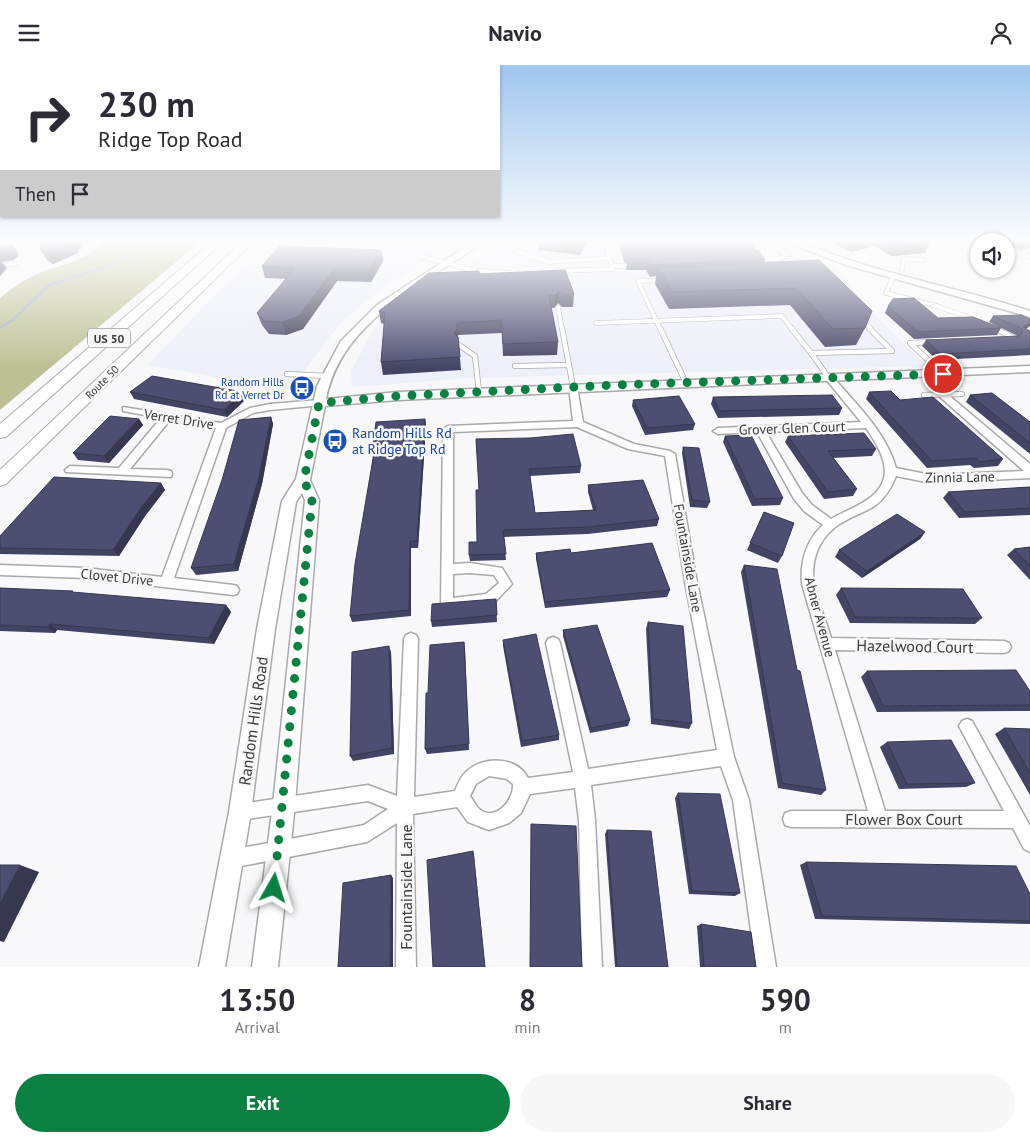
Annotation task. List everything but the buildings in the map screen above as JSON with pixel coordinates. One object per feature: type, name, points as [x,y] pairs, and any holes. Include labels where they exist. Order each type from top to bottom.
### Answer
[{"type":"main road","name":"Route 50","points":[[0,433],[170,284]]},
{"type":"main road","name":"Route 50","points":[[0,481],[204,284]]},
{"type":"street","name":"Random Hills Road","points":[[212,967],[240,812],[266,629],[289,501],[304,480],[319,403],[327,376],[345,343],[362,323],[392,297],[412,284]]},
{"type":"street","points":[[935,284],[1030,314]]},
{"type":"street","points":[[948,284],[997,295],[1030,306]]},
{"type":"street","points":[[319,403],[398,396],[573,387],[943,374],[1030,369]]},
{"type":"street","points":[[829,378],[881,445],[891,471]]},
{"type":"street","points":[[573,387],[578,424]]},
{"type":"street","points":[[943,395],[1030,472]]},
{"type":"street","name":"Verret Drive","points":[[126,409],[222,425],[250,411],[319,403]]},
{"type":"street","points":[[122,472],[167,417]]},
{"type":"street","name":"Fountainside Lane","points":[[448,569],[470,568],[498,571],[506,584],[489,599],[447,603],[448,429],[578,424],[632,447],[670,454],[691,582],[726,757],[741,800],[766,967]]},
{"type":"street","points":[[166,582],[222,425]]},
{"type":"street","name":"Grover Glen Court","points":[[718,431],[866,425]]},
{"type":"street","points":[[760,430],[798,497],[808,508],[830,524]]},
{"type":"street","points":[[70,470],[168,474]]},
{"type":"street","name":"Zinnia Lane","points":[[891,471],[931,479],[1030,472]]},
{"type":"street","name":"Abner Avenue","points":[[879,818],[808,584],[807,567],[815,543],[830,524],[877,500],[886,487],[891,471]]},
{"type":"street","name":"Random Hills Road","points":[[265,967],[284,804],[312,500],[304,480]]},
{"type":"street","name":"Clovet Drive","points":[[0,570],[86,573],[233,590]]},
{"type":"street","name":"Fountainside Lane","points":[[406,967],[405,807],[411,639]]},
{"type":"street","points":[[553,643],[582,778],[587,819],[592,967]]},
{"type":"street","name":"Hazelwood Court","points":[[826,644],[1004,647]]},
{"type":"street","points":[[966,726],[1030,843]]},
{"type":"street","points":[[524,787],[726,757]]},
{"type":"street","points":[[489,768],[512,771],[522,781],[524,787],[520,802],[516,808],[504,817],[494,821],[474,815],[461,798],[462,789],[471,777],[489,768]]},
{"type":"street","name":"Fountainside Lane","points":[[240,812],[368,793],[405,807]]},
{"type":"street","name":"Fountainside Lane","points":[[231,859],[279,848],[367,833],[405,807],[461,798]]},
{"type":"street","name":"Flower Box Court","points":[[791,819],[1017,820]]},
{"type":"lane","points":[[639,284],[686,383]]},
{"type":"lane","points":[[891,284],[886,293],[937,306],[979,321]]},
{"type":"lane","points":[[558,307],[573,387]]},
{"type":"lane","points":[[811,353],[892,351],[858,315]]},
{"type":"lane","points":[[596,323],[782,316],[829,378]]},
{"type":"lane","points":[[987,324],[1014,338],[1004,338]]},
{"type":"lane","points":[[939,341],[910,343],[943,374]]},
{"type":"lane","points":[[458,345],[474,356],[480,392]]},
{"type":"lane","points":[[863,345],[868,351]]},
{"type":"lane","points":[[515,366],[569,365]]},
{"type":"lane","points":[[287,374],[327,376]]},
{"type":"lane","points":[[924,395],[962,394]]},
{"type":"shaded area","points":[[226,284],[390,284],[377,292],[341,322],[307,367],[294,391],[147,365]]},
{"type":"shaded area","points":[[429,284],[848,284],[861,300],[926,366],[469,378],[352,387],[351,371],[374,328]]},
{"type":"green space","points":[[18,284],[150,284],[0,410],[0,298]]},
{"type":"waterway","points":[[0,328],[14,319],[52,284]]},
{"type":"place","name":"Random Hills Rd at Verret Dr","points":[[302,388]]},
{"type":"place","name":"Random Hills Rd at Ridge Top Rd","points":[[335,441]]},
{"type":"route","points":[[274,888],[284,804],[312,500],[304,480],[319,403],[398,396],[614,385],[943,374]]}]
